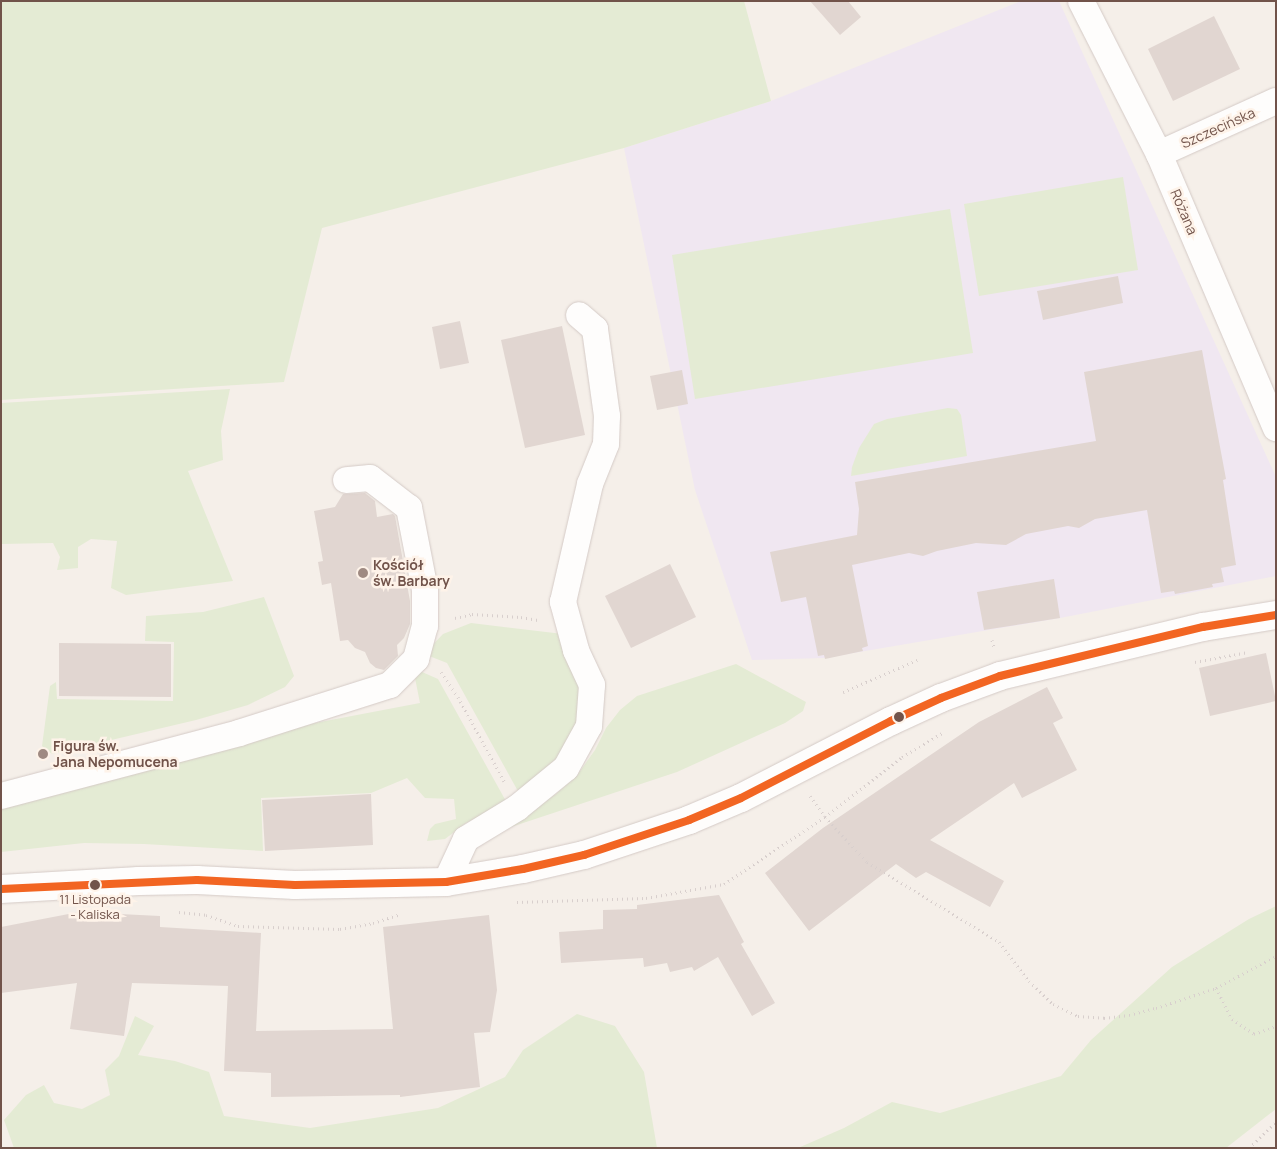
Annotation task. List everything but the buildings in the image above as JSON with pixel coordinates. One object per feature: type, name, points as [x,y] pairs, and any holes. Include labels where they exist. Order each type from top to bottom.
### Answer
[{"type":"main road","points":[[1,889],[139,881],[197,880],[295,885],[446,882],[515,871],[584,855],[689,820],[741,798],[908,713],[1000,676],[1203,627],[1276,615]]},
{"type":"street","name":"Różana","points":[[1081,1],[1159,154],[1276,428]]},
{"type":"street","name":"Szczecińska","points":[[1159,154],[1276,101]]},
{"type":"street","points":[[446,882],[466,839],[517,808],[566,768],[589,726],[592,685],[576,650],[563,602],[590,484],[606,444],[607,416],[595,329],[579,315]]},
{"type":"street","points":[[1,796],[239,732],[390,685],[416,660],[425,626],[425,590],[409,508],[370,478],[346,480]]},
{"type":"path","points":[[425,626],[472,614],[521,617],[570,627]]},
{"type":"path","points":[[416,660],[440,670],[458,697],[517,808]]},
{"type":"path","points":[[843,692],[917,660]]},
{"type":"path","points":[[512,902],[578,902],[646,898],[724,884],[825,817],[902,757],[949,728]]},
{"type":"path","points":[[825,817],[867,862],[999,942],[1036,989],[1053,1004],[1078,1016],[1104,1018],[1129,1015],[1216,988],[1276,956]]},
{"type":"path","points":[[238,926],[340,929],[373,923],[411,912]]},
{"type":"path","points":[[1216,988],[1232,1019],[1254,1034],[1276,1026]]},
{"type":"path","points":[[1249,1148],[1276,1122]]},
{"type":"shaded area","points":[[1021,1],[1059,1],[1276,477],[1276,576],[1060,618],[824,658],[752,660],[695,490],[624,148],[771,101]]},
{"type":"green space","points":[[1,1],[744,1],[771,101],[624,148],[322,228],[284,382],[1,400]]},
{"type":"green space","points":[[1123,177],[1138,270],[979,296],[964,204]]},
{"type":"green space","points":[[950,209],[973,353],[695,399],[672,255]]},
{"type":"green space","points":[[230,389],[221,431],[223,460],[188,471],[233,581],[126,595],[111,588],[117,541],[91,539],[78,547],[78,568],[57,570],[60,557],[53,543],[1,544],[1,403]]},
{"type":"green space","points":[[948,408],[957,409],[961,415],[967,456],[851,476],[852,467],[859,448],[874,424],[887,419]]},
{"type":"green space","points":[[264,597],[294,676],[285,687],[248,705],[196,720],[52,754],[42,746],[50,686],[56,682],[57,699],[173,701],[174,642],[145,641],[146,616],[203,612]]},
{"type":"green space","points":[[471,623],[563,634],[580,673],[584,715],[560,759],[519,793],[447,663],[424,654],[443,634]]},
{"type":"green space","points":[[736,664],[806,702],[803,711],[785,723],[677,772],[496,832],[556,794],[578,774],[595,750],[606,728],[620,710],[637,696]]},
{"type":"green space","points":[[413,668],[438,679],[507,803],[466,823],[445,839],[427,841],[430,829],[435,824],[456,819],[454,799],[425,798],[407,778],[371,793],[261,798],[263,851],[144,844],[84,843],[1,852],[1,806],[140,772],[315,723],[420,703]]},
{"type":"green space","points":[[1276,906],[1276,1109],[1226,1148],[798,1148],[844,1128],[892,1102],[940,1113],[1061,1076],[1091,1040],[1172,967],[1249,919]]},
{"type":"green space","points":[[577,1014],[615,1026],[644,1072],[657,1148],[14,1148],[4,1120],[26,1095],[44,1085],[54,1103],[82,1109],[110,1095],[105,1070],[119,1056],[135,1016],[154,1026],[138,1055],[175,1061],[209,1072],[224,1116],[310,1128],[438,1108],[505,1077],[523,1050]]},
{"type":"transit line","points":[[1,889],[197,880],[295,885],[446,882],[523,869],[584,855],[689,820],[741,798],[891,721],[941,698],[1000,676],[1203,627],[1276,615]]},
{"type":"place","name":"Kościół św. Barbary","points":[[363,573]]},
{"type":"place","name":"Figura św. Jana Nepomucena","points":[[43,754]]},
{"type":"place","name":"11 Listopada - Kaliska","points":[[95,885]]}]
